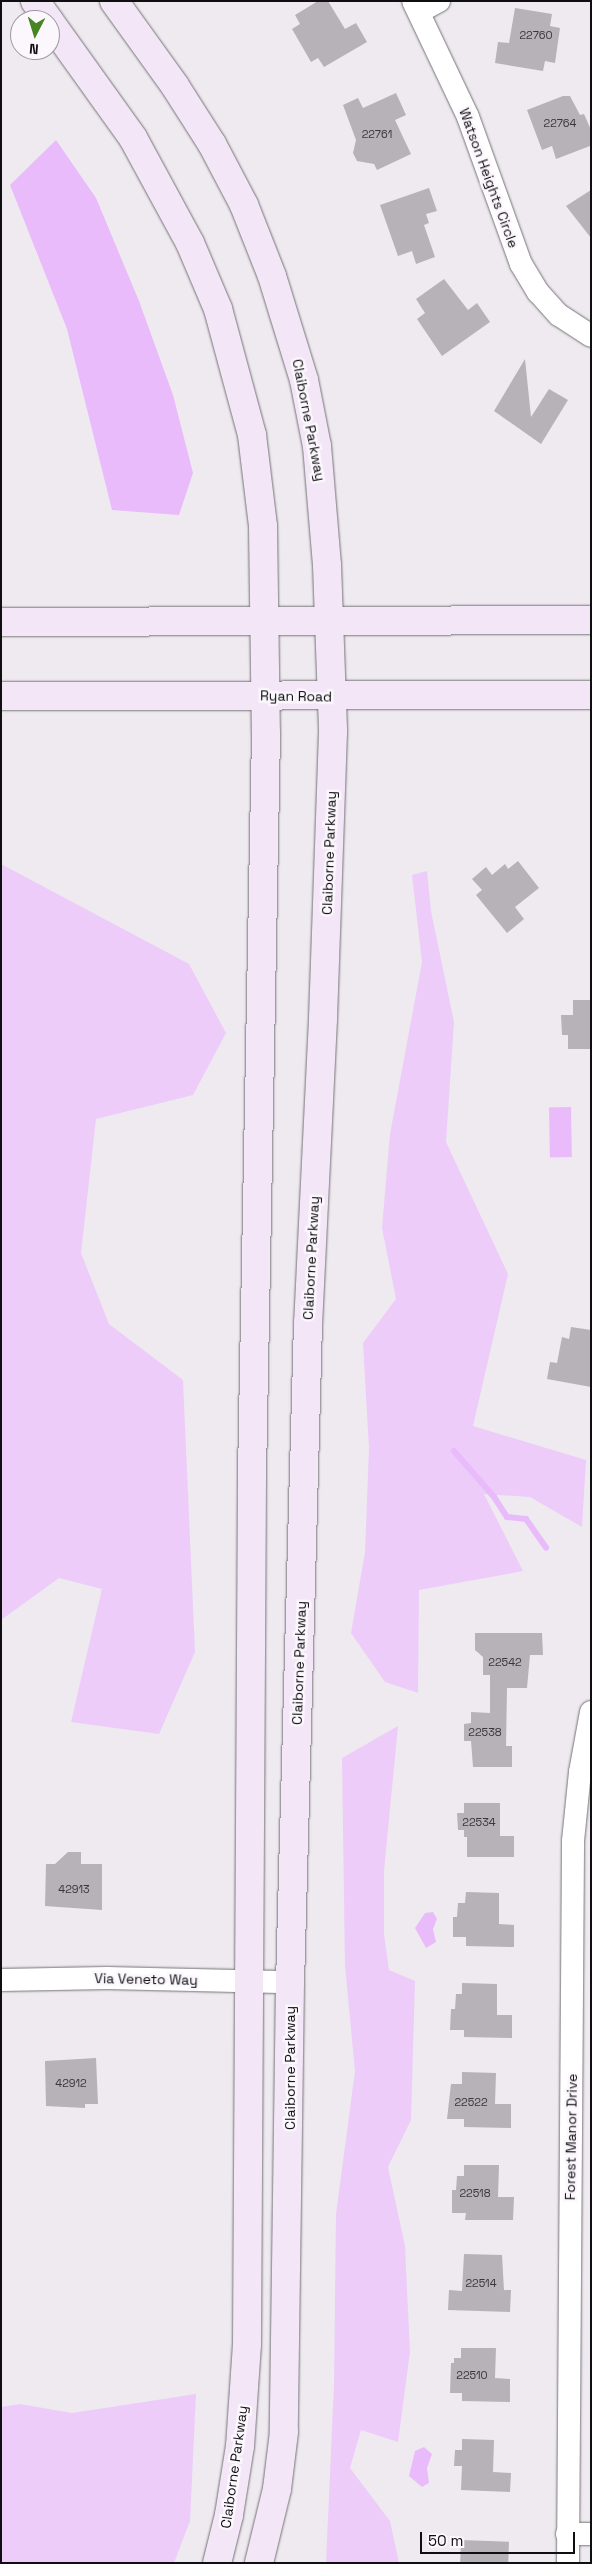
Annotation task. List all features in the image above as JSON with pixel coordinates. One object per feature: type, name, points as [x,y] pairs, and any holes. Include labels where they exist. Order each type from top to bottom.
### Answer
[{"type":"main road","name":"Claiborne Parkway","points":[[114,1],[175,86],[212,144],[244,205],[272,276],[304,380],[317,446],[324,510],[332,697],[324,1019],[308,1323],[290,1982],[284,2432],[276,2489],[260,2563]]},
{"type":"main road","name":"Claiborne Parkway","points":[[60,36],[133,138],[190,243],[218,309],[252,435],[264,526],[266,621],[252,1478],[245,2393],[229,2514],[217,2563]]},
{"type":"main road","points":[[1,622],[591,620]]},
{"type":"main road","name":"Ryan Road","points":[[1,696],[332,697],[591,695]]},
{"type":"street","points":[[416,7],[439,1]]},
{"type":"street","name":"Watson Heights Circle","points":[[416,7],[468,117],[521,264],[538,292],[559,315],[591,336]]},
{"type":"street","name":"Forest Manor Drive","points":[[568,2563],[574,1841],[580,1772],[591,1712]]},
{"type":"street","name":"Via Veneto Way","points":[[1,1980],[290,1982]]},
{"type":"street","points":[[567,2534],[591,2534]]},
{"type":"shaded area","points":[[56,140],[96,198],[139,301],[173,395],[193,473],[179,515],[112,510],[67,329],[10,185]]},
{"type":"shaded area","points":[[1,864],[189,964],[226,1033],[193,1095],[96,1119],[81,1253],[109,1324],[183,1380],[195,1652],[159,1734],[71,1722],[102,1589],[59,1578],[1,1620]]},
{"type":"shaded area","points":[[427,871],[431,911],[454,1022],[446,1142],[508,1274],[473,1426],[586,1460],[582,1527],[530,1497],[484,1494],[523,1571],[419,1590],[418,1693],[385,1682],[351,1633],[365,1552],[369,1448],[363,1343],[396,1299],[382,1228],[390,1134],[422,962],[412,875]]},
{"type":"shaded area","points":[[549,1107],[571,1107],[572,1157],[550,1157]]},
{"type":"shaded area","points":[[398,1726],[384,1871],[384,1934],[389,1970],[415,1981],[411,2120],[388,2167],[405,2246],[410,2352],[398,2442],[361,2430],[350,2468],[390,2521],[399,2563],[326,2563],[334,2384],[336,2214],[355,2071],[345,1966],[342,1758]]},
{"type":"shaded area","points":[[433,1912],[437,1919],[433,1929],[436,1942],[426,1948],[415,1928],[425,1913]]},
{"type":"shaded area","points":[[196,2394],[190,2521],[174,2563],[1,2563],[1,2407],[20,2404],[72,2413]]},
{"type":"shaded area","points":[[424,2447],[432,2454],[427,2468],[429,2483],[422,2487],[409,2476],[415,2451]]},
{"type":"building","points":[[318,1],[328,1],[345,29],[356,23],[367,42],[324,67],[318,58],[311,62],[292,29],[300,24],[295,15]]},
{"type":"building","points":[[515,8],[552,14],[550,26],[560,28],[555,63],[545,61],[543,71],[495,63],[498,42],[509,43]]},
{"type":"building","points":[[396,93],[406,115],[395,120],[411,154],[377,170],[374,164],[357,161],[353,153],[356,140],[343,105],[358,98],[363,108]]},
{"type":"building","points":[[563,96],[570,96],[580,115],[584,114],[591,130],[590,146],[556,159],[552,146],[542,150],[527,110]]},
{"type":"building","points":[[429,188],[437,211],[426,214],[429,223],[424,225],[435,257],[416,264],[412,251],[398,256],[380,205]]},
{"type":"building","points":[[591,190],[591,238],[566,206]]},
{"type":"building","points":[[444,279],[468,310],[477,303],[490,322],[442,356],[417,319],[425,313],[416,299]]},
{"type":"building","points":[[525,359],[531,417],[549,389],[568,400],[541,444],[494,411]]},
{"type":"building","points":[[518,861],[539,888],[515,907],[524,919],[507,933],[476,895],[482,890],[472,879],[486,867],[492,875],[505,864],[508,869]]},
{"type":"building","points":[[573,1000],[591,1000],[591,1049],[568,1049],[568,1035],[562,1035],[561,1015],[573,1015]]},
{"type":"building","points":[[571,1327],[591,1330],[591,1387],[547,1379],[550,1362],[557,1363],[562,1337],[569,1339]]},
{"type":"building","points":[[475,1633],[542,1633],[543,1655],[530,1655],[527,1688],[507,1688],[506,1746],[512,1746],[512,1767],[473,1767],[471,1741],[464,1741],[464,1724],[471,1723],[471,1712],[490,1713],[490,1675],[483,1675],[483,1657],[475,1650]]},
{"type":"building","points":[[464,1803],[500,1803],[500,1836],[514,1836],[514,1857],[467,1857],[467,1837],[464,1837],[464,1830],[458,1830],[457,1813],[464,1813]]},
{"type":"building","points":[[68,1852],[81,1852],[81,1864],[102,1864],[102,1910],[45,1906],[46,1864],[55,1864]]},
{"type":"building","points":[[466,1892],[499,1893],[499,1924],[514,1925],[514,1947],[466,1946],[466,1937],[453,1937],[453,1917],[457,1917],[458,1903],[465,1903]]},
{"type":"building","points":[[462,1983],[497,1984],[497,2015],[512,2015],[512,2038],[464,2037],[464,2030],[450,2030],[451,2009],[455,2009],[456,1994],[462,1994]]},
{"type":"building","points":[[96,2058],[98,2104],[85,2104],[85,2108],[46,2106],[45,2061]]},
{"type":"building","points":[[462,2072],[496,2073],[495,2104],[511,2104],[511,2128],[464,2127],[464,2119],[447,2119],[451,2084],[462,2084]]},
{"type":"building","points":[[464,2165],[499,2165],[498,2197],[514,2197],[513,2220],[465,2220],[466,2213],[452,2213],[452,2190],[456,2190],[457,2176],[464,2176]]},
{"type":"building","points":[[464,2254],[502,2255],[504,2290],[511,2290],[510,2312],[448,2310],[449,2290],[462,2291]]},
{"type":"building","points":[[461,2348],[496,2348],[495,2378],[510,2379],[510,2402],[462,2401],[462,2393],[450,2393],[451,2363],[454,2363],[454,2358],[461,2358]]},
{"type":"building","points":[[462,2439],[494,2440],[493,2472],[511,2473],[510,2492],[461,2490],[462,2466],[454,2466],[455,2450],[462,2450]]},
{"type":"building","points":[[461,2540],[509,2542],[508,2563],[460,2563]]},
{"type":"waterway","points":[[454,1451],[494,1497],[507,1517],[526,1519],[546,1548]]}]
